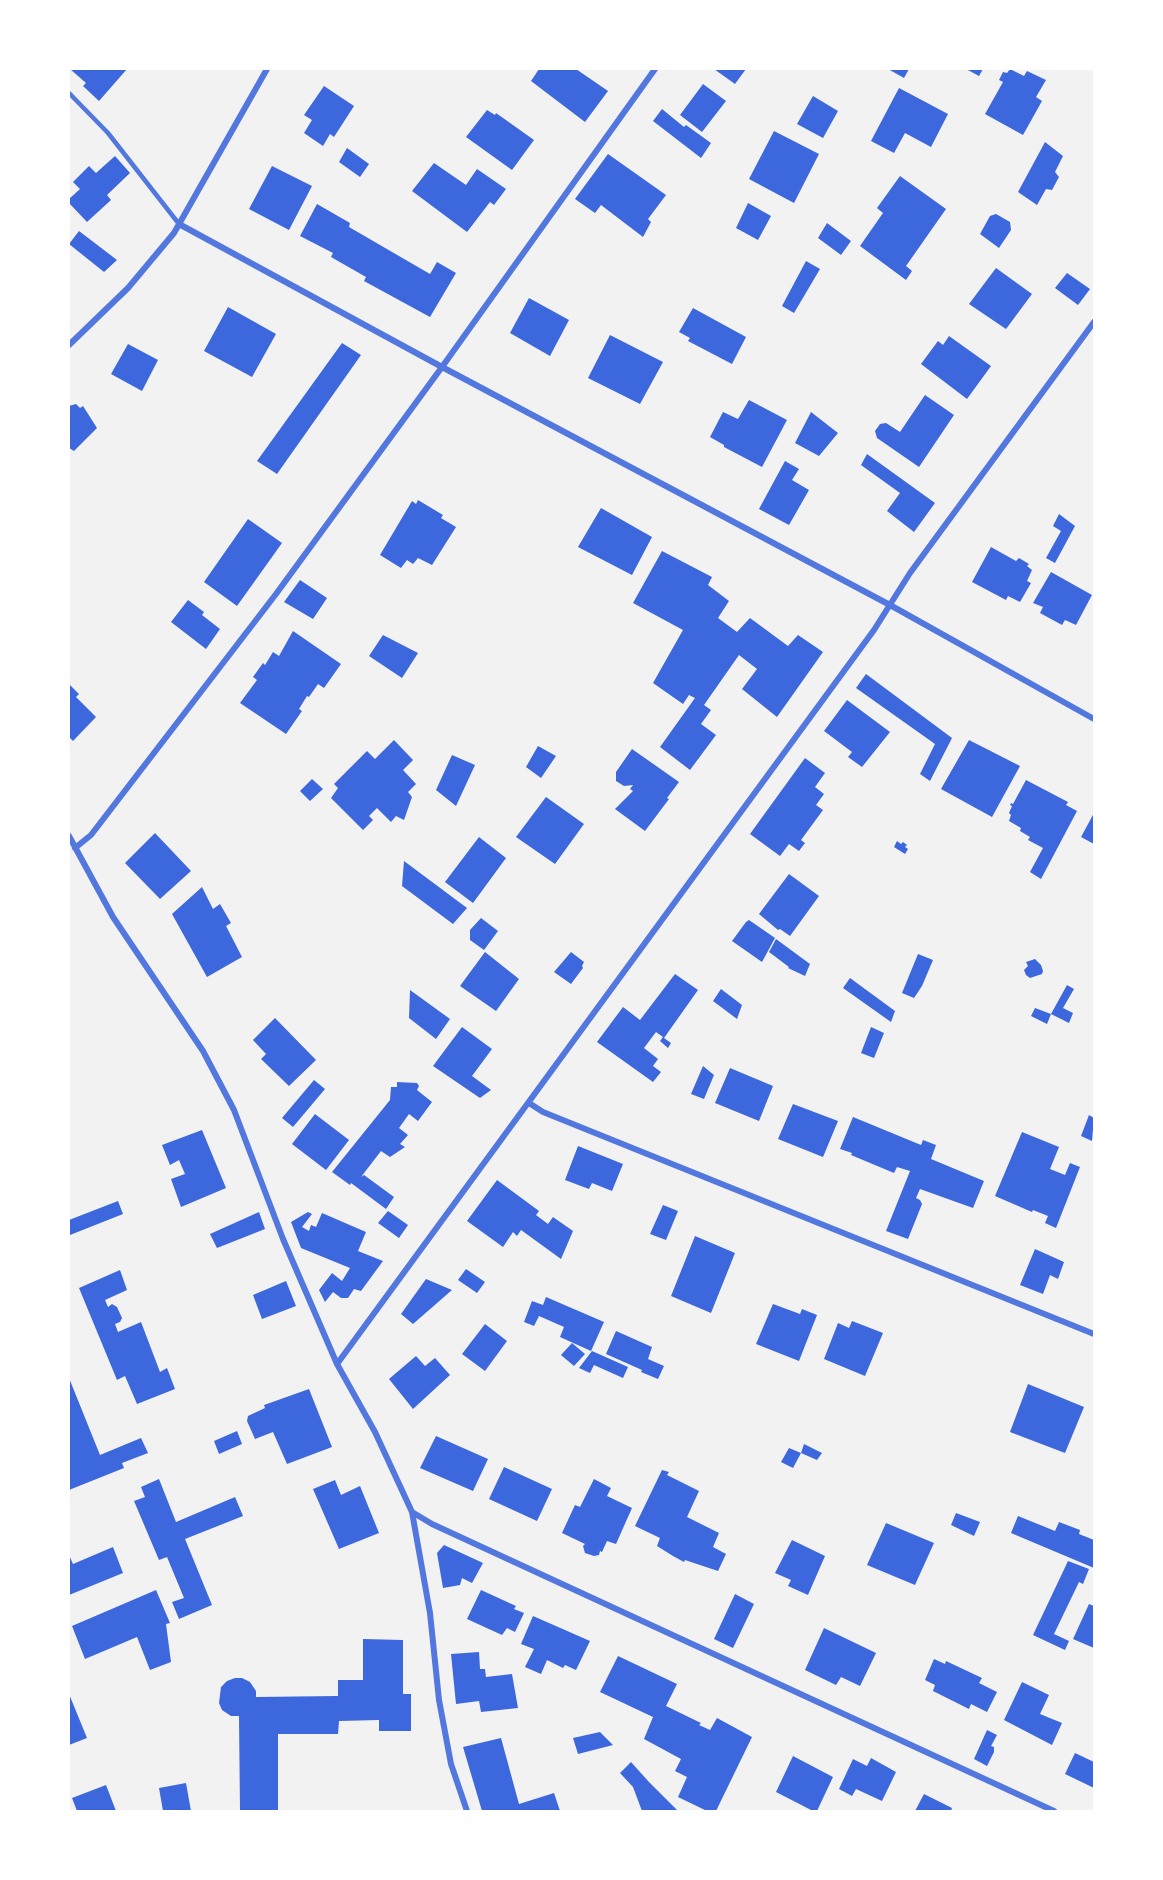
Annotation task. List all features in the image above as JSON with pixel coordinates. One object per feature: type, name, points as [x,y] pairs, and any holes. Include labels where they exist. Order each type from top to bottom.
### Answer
[{"type":"street","points":[[69,345],[128,288],[174,233],[267,69]]},
{"type":"street","points":[[75,848],[91,835],[276,594],[655,69]]},
{"type":"street","points":[[179,225],[890,605],[1094,719]]},
{"type":"street","points":[[337,1364],[529,1103],[890,605],[910,573],[1094,322]]},
{"type":"street","points":[[69,836],[113,916],[203,1051],[234,1110],[283,1239],[337,1364],[375,1432],[412,1512],[430,1613],[439,1700],[451,1764],[467,1811]]},
{"type":"street","points":[[529,1103],[543,1112],[1094,1334]]},
{"type":"street","points":[[412,1512],[432,1524],[1054,1811]]},
{"type":"lane","points":[[69,93],[108,133],[179,225]]},
{"type":"building","points":[[70,69],[127,69],[99,101],[83,86],[86,83]]},
{"type":"building","points":[[539,69],[576,69],[608,91],[585,122],[531,81]]},
{"type":"building","points":[[714,69],[746,69],[735,84]]},
{"type":"building","points":[[888,69],[909,69],[904,78]]},
{"type":"building","points":[[966,69],[983,69],[979,76]]},
{"type":"building","points":[[1010,69],[1024,76],[1027,71],[1046,80],[1036,97],[1042,101],[1023,135],[985,114],[1003,82],[999,80],[1003,72],[1007,73]]},
{"type":"building","points":[[703,84],[726,101],[702,132],[680,115]]},
{"type":"building","points":[[324,86],[354,106],[334,137],[330,134],[323,146],[304,133],[312,120],[304,115]]},
{"type":"building","points":[[899,88],[948,114],[931,147],[905,133],[894,153],[871,141]]},
{"type":"building","points":[[813,96],[838,111],[823,138],[797,124]]},
{"type":"building","points":[[662,109],[684,127],[686,125],[711,143],[701,158],[653,121]]},
{"type":"building","points":[[487,110],[495,115],[496,113],[534,140],[512,170],[466,137]]},
{"type":"building","points":[[774,131],[819,154],[794,203],[749,179]]},
{"type":"building","points":[[1045,142],[1063,156],[1055,172],[1059,177],[1052,190],[1046,189],[1037,205],[1018,192]]},
{"type":"building","points":[[347,148],[369,164],[360,177],[339,162]]},
{"type":"building","points":[[608,154],[666,195],[648,219],[651,222],[643,237],[601,205],[595,213],[575,199]]},
{"type":"building","points":[[115,156],[130,173],[107,195],[111,200],[87,222],[69,203],[69,199],[80,189],[73,182],[89,166],[96,173]]},
{"type":"building","points":[[434,163],[466,185],[477,169],[506,189],[494,205],[490,202],[467,232],[412,191]]},
{"type":"building","points":[[272,166],[312,186],[289,230],[249,209]]},
{"type":"building","points":[[900,176],[946,209],[906,266],[912,271],[906,280],[860,246],[883,213],[877,208]]},
{"type":"building","points":[[748,203],[771,216],[758,240],[736,228]]},
{"type":"building","points":[[317,204],[350,223],[349,227],[430,274],[437,262],[456,273],[430,317],[364,281],[366,277],[331,257],[333,253],[300,236]]},
{"type":"building","points":[[996,214],[1010,222],[1011,230],[999,248],[980,234],[990,216]]},
{"type":"building","points":[[827,223],[851,241],[841,255],[818,238]]},
{"type":"building","points":[[79,231],[117,260],[104,272],[69,244]]},
{"type":"building","points":[[806,261],[820,269],[794,313],[782,306]]},
{"type":"building","points":[[996,268],[1032,294],[1006,329],[969,304]]},
{"type":"building","points":[[1067,273],[1090,289],[1078,305],[1055,288]]},
{"type":"building","points":[[529,298],[569,320],[550,356],[510,333]]},
{"type":"building","points":[[228,307],[276,334],[252,377],[204,351]]},
{"type":"building","points":[[693,308],[746,337],[732,364],[688,341],[690,338],[679,332]]},
{"type":"building","points":[[610,335],[663,362],[640,404],[588,378]]},
{"type":"building","points":[[949,336],[991,366],[967,399],[921,364],[938,341],[943,345]]},
{"type":"building","points":[[342,343],[361,355],[277,474],[257,461]]},
{"type":"building","points":[[128,344],[158,360],[142,391],[111,374]]},
{"type":"building","points":[[925,395],[954,415],[919,467],[877,438],[875,431],[880,424],[886,423],[900,432]]},
{"type":"building","points":[[749,400],[787,420],[762,467],[710,437],[723,412],[738,419]]},
{"type":"building","points":[[76,404],[80,408],[83,406],[97,428],[74,451],[69,448],[69,406]]},
{"type":"building","points":[[811,412],[838,433],[819,456],[795,443]]},
{"type":"building","points":[[867,454],[935,503],[914,532],[887,511],[900,493],[861,465]]},
{"type":"building","points":[[785,461],[799,469],[792,480],[809,490],[789,525],[759,509]]},
{"type":"building","points":[[418,500],[443,515],[441,518],[456,527],[432,565],[418,558],[413,564],[407,560],[401,568],[380,555],[412,501],[416,504]]},
{"type":"building","points":[[601,508],[652,537],[632,575],[578,547]]},
{"type":"building","points":[[1059,514],[1075,526],[1055,563],[1046,558],[1061,531],[1053,526]]},
{"type":"building","points":[[248,519],[282,543],[237,606],[204,582]]},
{"type":"building","points":[[991,547],[1016,561],[1019,558],[1029,564],[1027,566],[1032,570],[1027,581],[1031,583],[1020,602],[1008,596],[1006,600],[972,582]]},
{"type":"building","points":[[662,551],[712,577],[708,585],[729,601],[718,618],[737,632],[750,618],[788,646],[798,635],[823,652],[777,717],[742,689],[757,669],[739,655],[704,705],[711,710],[701,724],[716,735],[690,770],[660,747],[695,698],[689,695],[683,704],[653,683],[683,630],[633,603]]},
{"type":"building","points":[[1051,572],[1092,595],[1076,625],[1065,620],[1062,625],[1040,613],[1043,607],[1033,603]]},
{"type":"building","points":[[300,580],[327,598],[313,619],[284,602]]},
{"type":"building","points":[[188,600],[204,612],[202,615],[220,629],[206,649],[171,622]]},
{"type":"building","points":[[293,631],[341,664],[324,688],[318,684],[309,697],[307,696],[299,709],[302,711],[286,734],[240,703],[257,680],[253,677],[263,663],[265,665],[273,652],[279,656]]},
{"type":"building","points":[[383,635],[418,653],[402,678],[369,656]]},
{"type":"building","points":[[866,674],[952,738],[930,781],[920,774],[935,744],[856,688]]},
{"type":"building","points":[[69,684],[79,694],[76,697],[96,717],[73,741],[69,737]]},
{"type":"building","points":[[847,700],[890,732],[862,767],[848,757],[852,752],[824,731]]},
{"type":"building","points":[[394,740],[413,760],[403,770],[416,784],[408,792],[412,797],[404,820],[396,816],[391,822],[377,808],[369,816],[373,820],[363,830],[331,798],[338,788],[334,784],[367,751],[375,759]]},
{"type":"building","points":[[969,740],[1020,766],[992,817],[941,789]]},
{"type":"building","points":[[538,746],[556,756],[541,778],[526,767]]},
{"type":"building","points":[[632,749],[679,782],[645,831],[615,809],[633,791],[630,789],[633,785],[624,786],[616,781],[616,772]]},
{"type":"building","points":[[452,755],[475,765],[456,806],[436,790]]},
{"type":"building","points":[[805,758],[825,773],[815,787],[824,794],[816,805],[823,810],[801,840],[805,843],[799,851],[789,844],[780,856],[750,834]]},
{"type":"building","points":[[312,779],[323,789],[310,801],[300,791]]},
{"type":"building","points":[[1026,780],[1068,802],[1066,805],[1077,811],[1041,879],[1030,872],[1043,848],[1028,840],[1030,837],[1020,831],[1021,828],[1009,821],[1012,806],[1010,805],[1013,804]]},
{"type":"building","points":[[546,797],[584,824],[555,864],[516,837]]},
{"type":"building","points":[[1094,813],[1094,844],[1081,837]]},
{"type":"building","points":[[155,833],[191,871],[160,899],[125,863]]},
{"type":"building","points":[[479,837],[506,858],[473,903],[445,882]]},
{"type":"building","points":[[897,841],[907,845],[905,847],[908,849],[905,854],[894,847]]},
{"type":"building","points":[[404,861],[467,908],[453,924],[402,886]]},
{"type":"building","points":[[789,874],[819,896],[790,936],[778,930],[759,914]]},
{"type":"building","points":[[202,887],[213,909],[220,904],[231,923],[226,926],[242,957],[207,977],[172,914]]},
{"type":"building","points":[[481,918],[498,931],[484,950],[470,940],[470,930]]},
{"type":"building","points":[[749,920],[775,938],[762,962],[732,941]]},
{"type":"building","points":[[776,939],[810,964],[805,976],[788,968],[769,952]]},
{"type":"building","points":[[485,952],[519,979],[496,1011],[460,986]]},
{"type":"building","points":[[571,952],[584,962],[583,968],[571,984],[554,972]]},
{"type":"building","points":[[918,954],[933,960],[914,998],[902,993]]},
{"type":"building","points":[[1035,959],[1043,971],[1042,974],[1030,978],[1024,970],[1028,966],[1026,962]]},
{"type":"building","points":[[675,974],[698,990],[664,1038],[671,1043],[668,1048],[660,1041],[663,1037],[656,1032],[644,1048],[658,1059],[653,1066],[661,1072],[653,1082],[597,1042],[623,1007],[640,1020]]},
{"type":"building","points":[[850,978],[895,1011],[891,1022],[843,988]]},
{"type":"building","points":[[1067,985],[1074,989],[1063,1008],[1073,1013],[1069,1023],[1051,1014]]},
{"type":"building","points":[[721,989],[742,1005],[737,1019],[713,1001]]},
{"type":"building","points":[[410,990],[450,1019],[436,1039],[409,1018]]},
{"type":"building","points":[[1035,1008],[1051,1014],[1047,1024],[1031,1016]]},
{"type":"building","points":[[275,1018],[316,1060],[289,1086],[261,1059],[266,1054],[253,1040]]},
{"type":"building","points":[[462,1027],[492,1049],[472,1076],[491,1090],[480,1098],[433,1066]]},
{"type":"building","points":[[871,1027],[884,1033],[874,1058],[861,1053]]},
{"type":"building","points":[[703,1066],[714,1075],[704,1099],[691,1094]]},
{"type":"building","points":[[730,1068],[773,1086],[759,1121],[715,1103]]},
{"type":"building","points":[[314,1080],[325,1089],[293,1127],[282,1118]]},
{"type":"building","points":[[397,1082],[417,1083],[419,1086],[417,1090],[432,1102],[418,1121],[409,1114],[399,1128],[408,1135],[400,1144],[405,1147],[390,1157],[381,1151],[361,1177],[364,1175],[394,1197],[386,1209],[332,1172],[390,1100],[391,1087],[397,1087]]},
{"type":"building","points":[[793,1104],[838,1121],[823,1157],[778,1139]]},
{"type":"building","points":[[315,1114],[349,1140],[326,1170],[292,1144]]},
{"type":"building","points":[[1089,1115],[1094,1118],[1092,1141],[1081,1136]]},
{"type":"building","points":[[853,1117],[921,1145],[923,1140],[936,1145],[931,1159],[984,1181],[973,1208],[920,1189],[916,1198],[922,1204],[908,1239],[886,1231],[910,1171],[897,1167],[894,1173],[840,1149]]},
{"type":"building","points":[[202,1130],[226,1188],[181,1207],[171,1179],[185,1174],[179,1160],[170,1165],[162,1145]]},
{"type":"building","points":[[1022,1132],[1059,1147],[1050,1169],[1065,1175],[1070,1163],[1080,1167],[1056,1228],[1045,1223],[1048,1216],[1033,1210],[1032,1212],[995,1196]]},
{"type":"building","points":[[578,1146],[623,1164],[612,1191],[592,1183],[589,1189],[565,1180]]},
{"type":"building","points":[[497,1180],[539,1211],[536,1215],[548,1224],[553,1217],[573,1231],[561,1259],[521,1230],[517,1236],[513,1232],[503,1247],[467,1221]]},
{"type":"building","points":[[118,1201],[123,1214],[70,1235],[69,1220]]},
{"type":"building","points":[[663,1205],[678,1211],[666,1240],[650,1234]]},
{"type":"building","points":[[388,1211],[408,1225],[399,1238],[378,1223]]},
{"type":"building","points":[[259,1212],[265,1229],[217,1248],[210,1234]]},
{"type":"building","points":[[308,1212],[312,1214],[302,1227],[309,1231],[311,1225],[316,1227],[322,1213],[366,1232],[358,1251],[383,1261],[361,1291],[354,1289],[348,1298],[341,1298],[333,1292],[325,1302],[319,1290],[332,1273],[342,1281],[350,1268],[301,1248],[291,1222]]},
{"type":"building","points":[[695,1236],[735,1253],[711,1313],[671,1296]]},
{"type":"building","points":[[1035,1249],[1064,1262],[1058,1279],[1050,1275],[1043,1294],[1020,1285]]},
{"type":"building","points":[[466,1269],[485,1282],[477,1293],[458,1280]]},
{"type":"building","points":[[120,1270],[127,1290],[105,1300],[108,1307],[112,1304],[117,1307],[122,1318],[115,1324],[118,1332],[141,1322],[160,1372],[167,1368],[175,1389],[137,1404],[125,1376],[117,1380],[79,1288]]},
{"type":"building","points":[[426,1279],[452,1290],[413,1324],[401,1314]]},
{"type":"building","points":[[286,1281],[296,1306],[262,1319],[253,1295]]},
{"type":"building","points":[[546,1297],[604,1322],[591,1351],[560,1337],[564,1327],[539,1316],[534,1326],[524,1322],[532,1301],[543,1305]]},
{"type":"building","points":[[773,1304],[800,1314],[802,1309],[817,1315],[799,1361],[756,1344]]},
{"type":"building","points":[[852,1321],[883,1333],[865,1376],[824,1359],[838,1323],[849,1328]]},
{"type":"building","points":[[485,1324],[507,1341],[485,1371],[462,1354]]},
{"type":"building","points":[[616,1331],[652,1347],[648,1359],[664,1366],[658,1379],[606,1354]]},
{"type":"building","points":[[572,1343],[585,1354],[574,1366],[561,1355]]},
{"type":"building","points":[[592,1351],[628,1367],[623,1378],[594,1365],[590,1373],[579,1368]]},
{"type":"building","points":[[416,1356],[425,1366],[435,1358],[450,1375],[413,1409],[389,1379]]},
{"type":"building","points":[[69,1378],[100,1455],[141,1438],[148,1453],[122,1463],[124,1468],[69,1490]]},
{"type":"building","points":[[1028,1384],[1084,1407],[1065,1453],[1010,1432]]},
{"type":"building","points":[[309,1389],[332,1447],[287,1464],[273,1432],[255,1439],[247,1421],[248,1416],[265,1408],[264,1405]]},
{"type":"building","points":[[237,1431],[242,1444],[219,1454],[214,1441]]},
{"type":"building","points":[[436,1436],[488,1459],[473,1491],[420,1468]]},
{"type":"building","points":[[804,1444],[822,1453],[817,1460],[801,1453]]},
{"type":"building","points":[[789,1448],[801,1453],[793,1468],[781,1462]]},
{"type":"building","points":[[504,1467],[552,1489],[537,1521],[489,1499]]},
{"type":"building","points":[[662,1470],[669,1472],[667,1475],[699,1491],[687,1517],[719,1533],[713,1547],[726,1554],[718,1571],[685,1560],[684,1562],[657,1546],[660,1538],[635,1526]]},
{"type":"building","points":[[159,1479],[176,1522],[235,1497],[243,1516],[185,1539],[212,1605],[179,1619],[172,1602],[184,1598],[167,1557],[159,1560],[134,1501],[145,1497],[141,1487]]},
{"type":"building","points":[[594,1479],[611,1488],[607,1496],[632,1508],[616,1544],[607,1541],[602,1552],[594,1556],[585,1553],[583,1546],[585,1544],[562,1533],[575,1505],[580,1507]]},
{"type":"building","points":[[335,1480],[341,1495],[360,1486],[379,1533],[339,1549],[313,1489]]},
{"type":"building","points":[[956,1513],[980,1522],[974,1536],[951,1525]]},
{"type":"building","points":[[1018,1516],[1055,1531],[1059,1522],[1080,1530],[1079,1534],[1094,1540],[1094,1568],[1011,1533]]},
{"type":"building","points":[[886,1523],[934,1543],[915,1585],[867,1565]]},
{"type":"building","points":[[792,1540],[825,1556],[808,1595],[788,1586],[791,1580],[775,1573]]},
{"type":"building","points":[[444,1545],[483,1563],[472,1583],[462,1578],[460,1585],[443,1588],[437,1553]]},
{"type":"building","points":[[113,1547],[123,1573],[69,1595],[69,1555],[73,1564]]},
{"type":"building","points":[[1068,1561],[1089,1569],[1083,1584],[1079,1582],[1054,1634],[1069,1641],[1065,1650],[1033,1635]]},
{"type":"building","points":[[156,1590],[170,1623],[166,1624],[171,1662],[150,1670],[137,1637],[85,1659],[72,1626]]},
{"type":"building","points":[[481,1590],[516,1606],[514,1609],[524,1613],[515,1632],[507,1628],[502,1635],[467,1619]]},
{"type":"building","points":[[735,1594],[754,1604],[733,1648],[714,1639]]},
{"type":"building","points":[[1089,1604],[1094,1606],[1094,1648],[1073,1639]]},
{"type":"building","points":[[533,1616],[590,1641],[576,1670],[565,1665],[563,1668],[547,1660],[541,1674],[525,1667],[534,1649],[521,1644]]},
{"type":"building","points":[[824,1628],[876,1653],[860,1686],[841,1677],[836,1685],[805,1670]]},
{"type":"building","points":[[363,1639],[403,1640],[403,1694],[411,1694],[411,1731],[379,1731],[379,1720],[339,1721],[338,1734],[278,1734],[278,1811],[240,1811],[239,1716],[231,1716],[222,1710],[219,1703],[221,1687],[227,1681],[242,1678],[250,1682],[256,1691],[256,1697],[338,1696],[338,1680],[363,1680]]},
{"type":"building","points":[[479,1652],[480,1669],[485,1669],[486,1677],[512,1674],[518,1708],[481,1712],[479,1701],[456,1704],[451,1654]]},
{"type":"building","points":[[618,1656],[677,1684],[666,1706],[701,1723],[699,1725],[710,1730],[717,1718],[752,1737],[716,1811],[707,1811],[678,1797],[687,1777],[675,1771],[681,1759],[644,1739],[653,1717],[600,1692]]},
{"type":"building","points":[[934,1659],[945,1664],[946,1661],[982,1678],[979,1683],[997,1692],[987,1712],[971,1704],[969,1709],[933,1691],[935,1685],[925,1680]]},
{"type":"building","points":[[1022,1682],[1049,1695],[1040,1714],[1062,1723],[1052,1745],[1004,1720]]},
{"type":"building","points":[[69,1694],[87,1738],[69,1745]]},
{"type":"building","points":[[987,1730],[997,1735],[991,1746],[994,1747],[994,1752],[987,1766],[974,1759]]},
{"type":"building","points":[[600,1732],[613,1745],[578,1754],[573,1738]]},
{"type":"building","points":[[501,1738],[519,1804],[554,1793],[560,1811],[482,1811],[463,1747]]},
{"type":"building","points":[[1075,1753],[1094,1762],[1094,1788],[1065,1774]]},
{"type":"building","points":[[793,1756],[833,1777],[817,1811],[776,1792]]},
{"type":"building","points":[[871,1758],[896,1772],[882,1801],[856,1789],[852,1796],[839,1789],[853,1759],[867,1766]]},
{"type":"building","points":[[631,1762],[678,1811],[642,1811],[633,1787],[620,1773]]},
{"type":"building","points":[[186,1783],[191,1811],[163,1811],[159,1788]]},
{"type":"building","points":[[106,1785],[116,1811],[77,1811],[72,1798]]},
{"type":"building","points":[[924,1794],[952,1808],[951,1811],[915,1811]]}]
